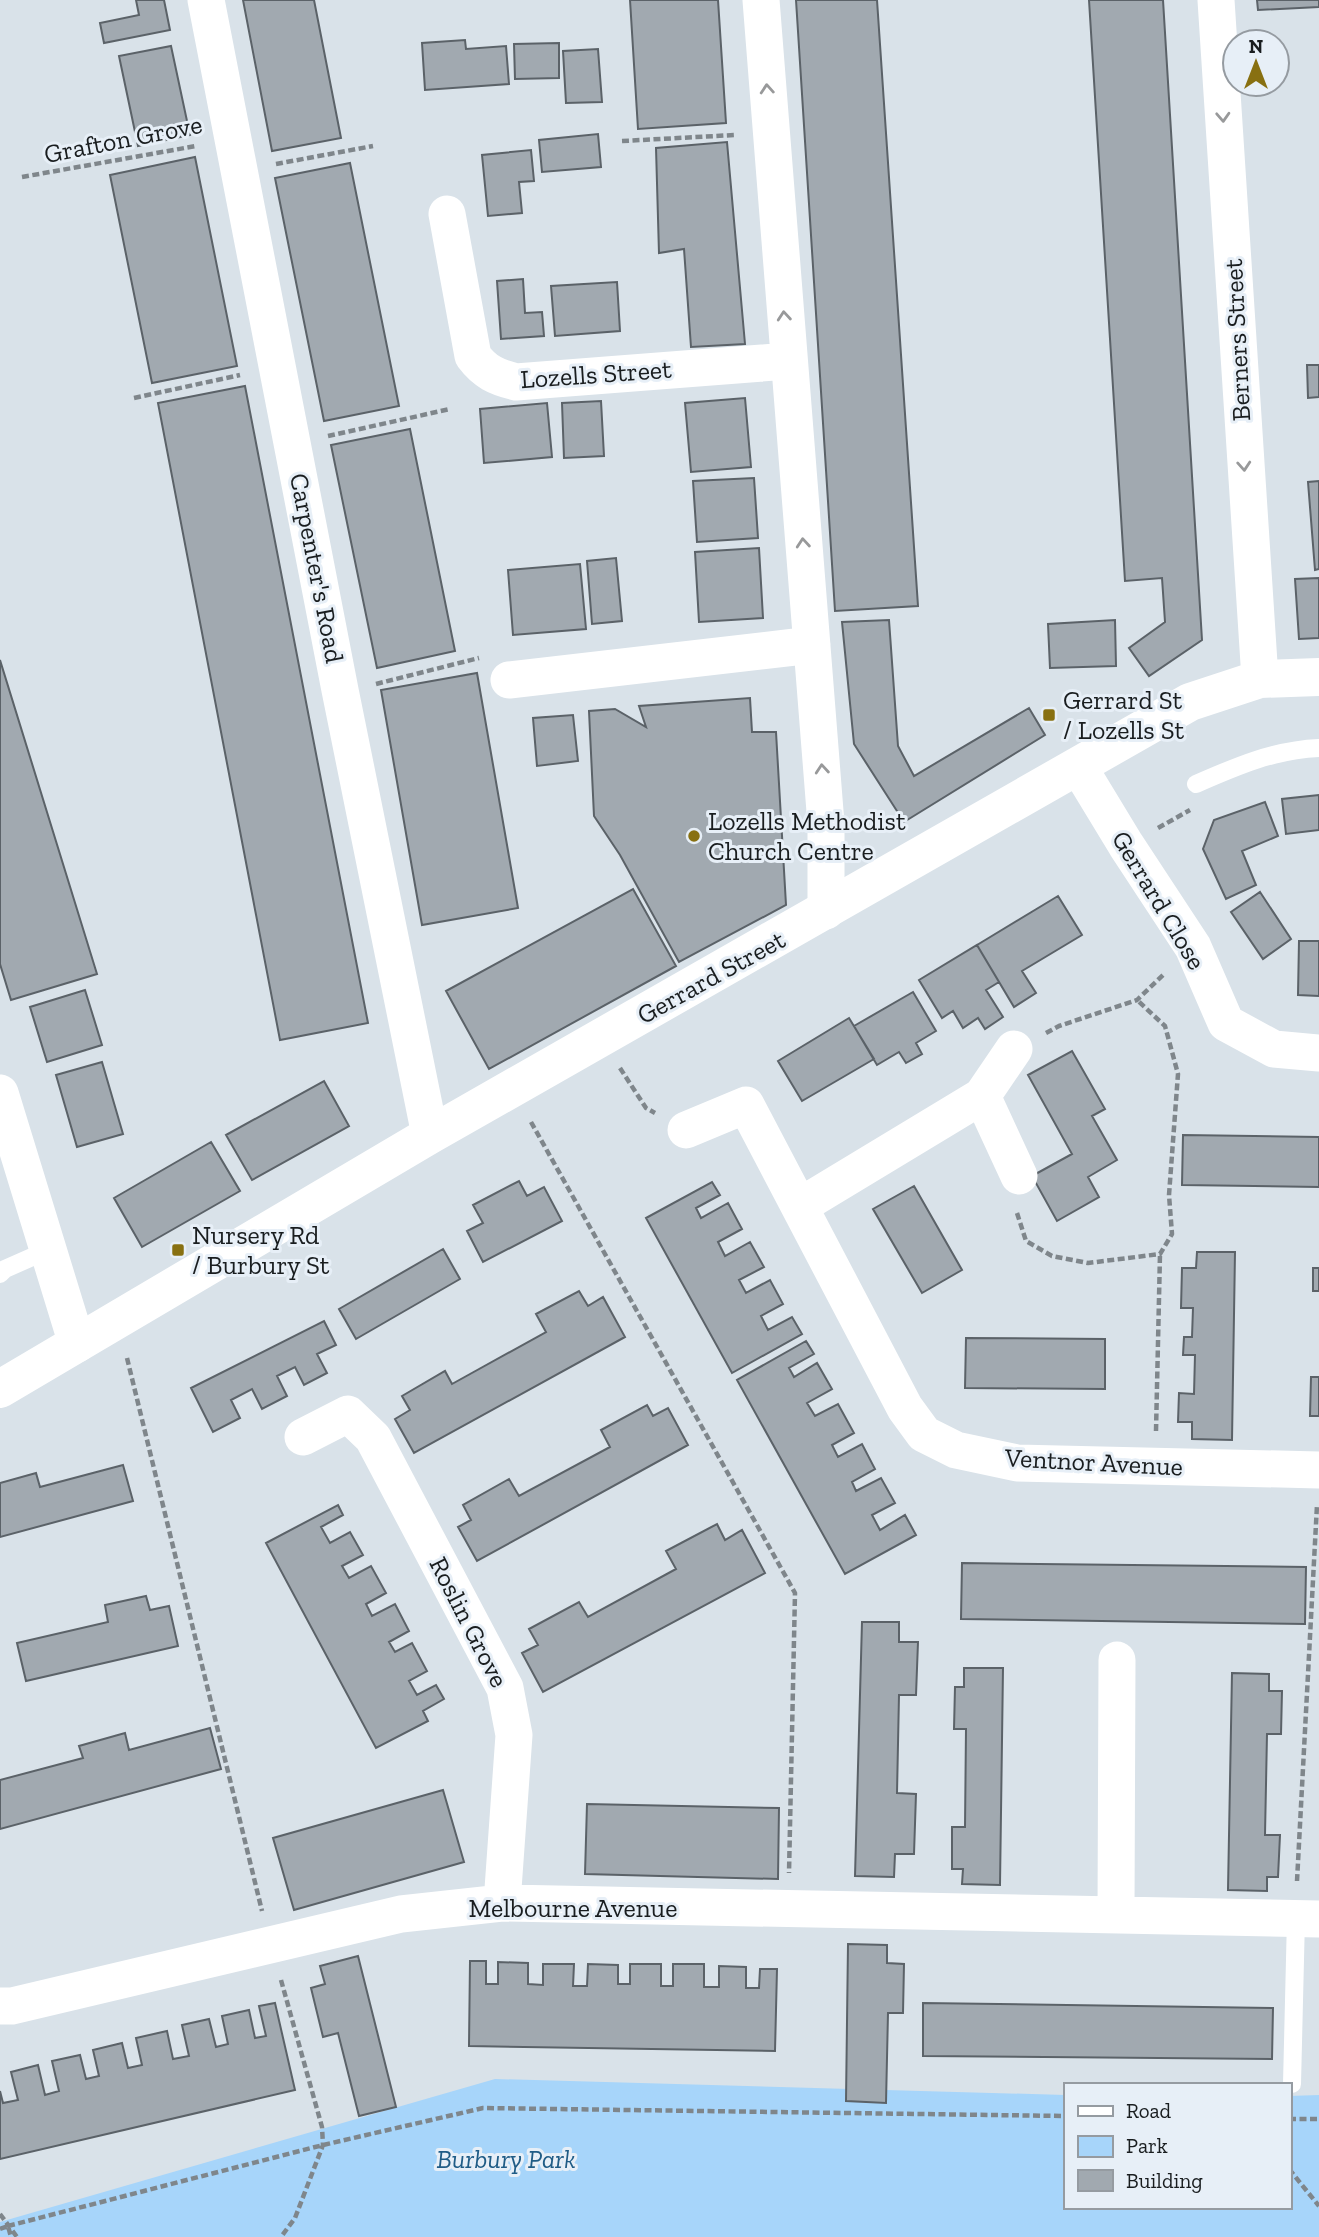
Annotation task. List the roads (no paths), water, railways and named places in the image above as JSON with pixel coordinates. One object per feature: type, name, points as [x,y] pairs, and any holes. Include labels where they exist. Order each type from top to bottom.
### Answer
[{"type":"main road","name":"Gerrard Street","points":[[0,1389],[430,1135],[1190,702],[1259,679],[1319,677]]},
{"type":"street","name":"Carpenter's Road","points":[[206,0],[340,690],[430,1135]]},
{"type":"street","points":[[761,0],[826,824],[826,911]]},
{"type":"street","name":"Berners Street","points":[[1216,0],[1259,679]]},
{"type":"street","name":"Lozells Street","points":[[447,214],[473,356],[483,369],[497,378],[516,382],[788,361]]},
{"type":"street","points":[[509,680],[812,645]]},
{"type":"street","name":"Gerrard Close","points":[[1078,766],[1193,947],[1226,1023],[1274,1049],[1319,1053]]},
{"type":"street","points":[[800,1206],[982,1096],[1014,1049]]},
{"type":"street","points":[[0,1093],[77,1344]]},
{"type":"street","points":[[982,1096],[1019,1176]]},
{"type":"street","name":"Ventnor Avenue","points":[[686,1130],[746,1105],[905,1408],[923,1434],[957,1450],[1017,1463],[1319,1470]]},
{"type":"street","name":"Roslin Grove","points":[[303,1437],[348,1414],[373,1438],[505,1688],[514,1735],[502,1903]]},
{"type":"street","points":[[1116,1913],[1117,1660]]},
{"type":"street","name":"Melbourne Avenue","points":[[0,2006],[12,2007],[401,1914],[502,1903],[1116,1913],[1307,1919]]},
{"type":"lane","points":[[1196,784],[1231,768],[1288,750],[1319,748]]},
{"type":"lane","points":[[0,1274],[5,1269],[48,1250]]},
{"type":"lane","points":[[1293,2084],[1307,1919]]},
{"type":"place","name":"Gerrard St / Lozells St","points":[[1049,715]]},
{"type":"place","name":"Lozells Methodist Church Centre","points":[[694,836]]},
{"type":"place","name":"Nursery Rd / Burbury St","points":[[178,1250]]},
{"type":"park label","name":"Burbury Park","points":[[506,2159]]}]
